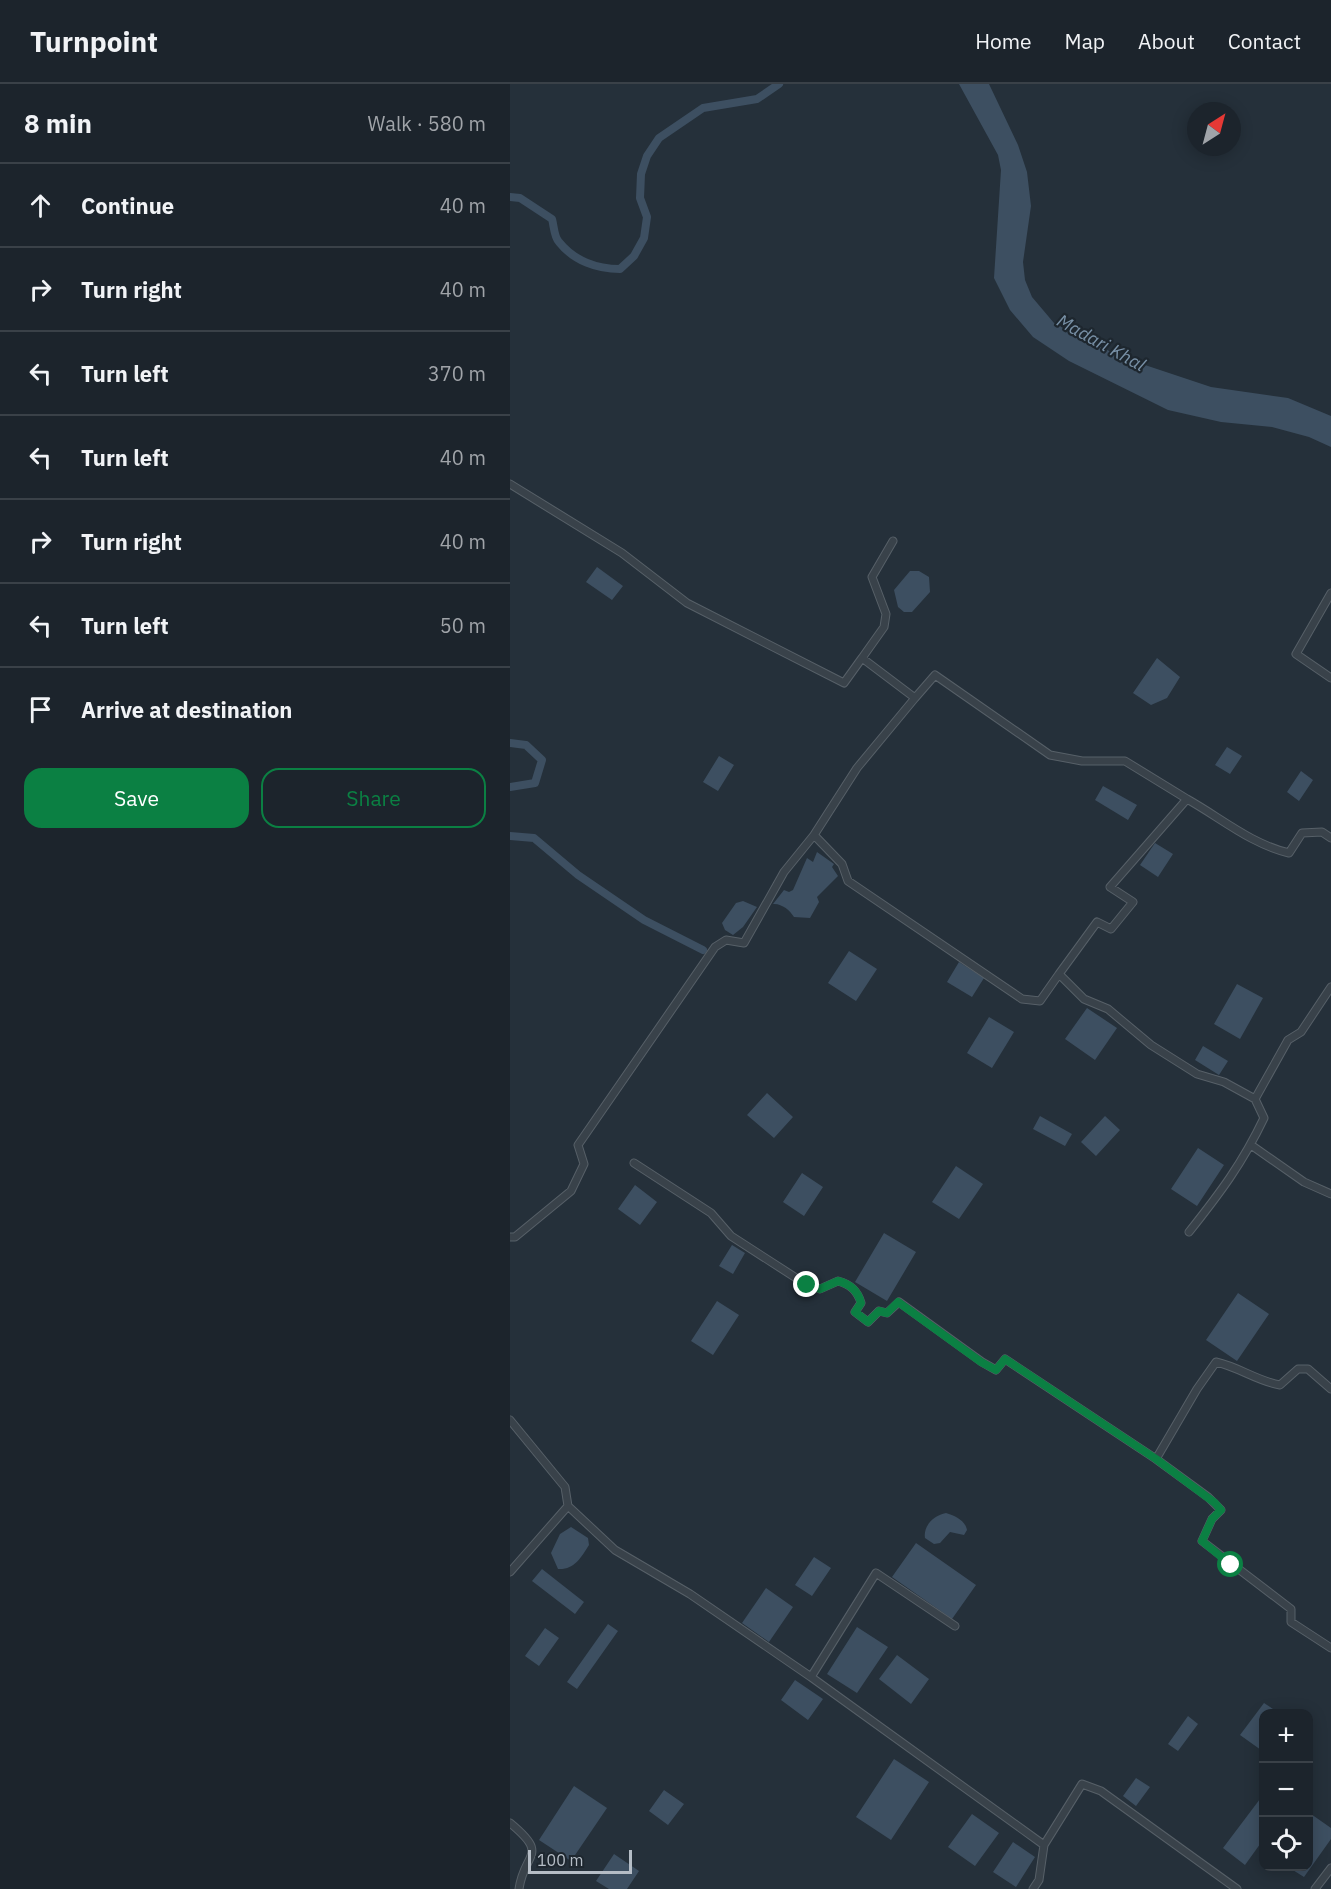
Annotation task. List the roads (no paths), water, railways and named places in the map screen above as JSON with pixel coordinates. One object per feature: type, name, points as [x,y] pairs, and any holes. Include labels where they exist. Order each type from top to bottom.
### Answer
[{"type":"street","points":[[510,484],[622,554],[687,603],[844,683],[884,627],[886,614],[872,577],[893,541]]},
{"type":"street","points":[[1331,593],[1296,654],[1331,678]]},
{"type":"street","points":[[862,658],[915,698]]},
{"type":"street","points":[[510,1236],[515,1237],[571,1191],[584,1164],[578,1145],[632,1064],[715,947],[726,940],[744,943],[784,872],[814,835],[857,768],[936,675],[1050,755],[1082,761],[1125,760],[1214,814],[1242,835],[1278,850],[1289,853],[1302,833],[1322,832],[1331,838]]},
{"type":"street","points":[[814,835],[842,864],[848,881],[1022,999],[1040,1001],[1097,922],[1111,929],[1133,902],[1110,887],[1187,799]]},
{"type":"street","points":[[1059,974],[1084,999],[1108,1010],[1151,1045],[1197,1074],[1224,1082],[1255,1099],[1264,1118],[1238,1169],[1189,1232]]},
{"type":"street","points":[[1255,1099],[1288,1040],[1301,1032],[1331,987]]},
{"type":"street","points":[[1251,1144],[1304,1182],[1331,1194]]},
{"type":"street","points":[[634,1163],[711,1213],[731,1236],[807,1285],[820,1289],[838,1281],[852,1287],[859,1295],[861,1303],[855,1312],[868,1322],[879,1311],[887,1313],[898,1302],[981,1362],[996,1370],[1005,1359],[1156,1459],[1208,1497],[1221,1510],[1212,1519],[1202,1541],[1291,1609],[1291,1622],[1331,1648]]},
{"type":"street","points":[[1156,1459],[1202,1381],[1216,1362],[1230,1365],[1267,1383],[1280,1385],[1298,1369],[1308,1370],[1331,1389]]},
{"type":"street","points":[[510,1420],[565,1487],[568,1506],[615,1550],[690,1594],[812,1677],[1044,1845]]},
{"type":"street","points":[[510,1572],[568,1506]]},
{"type":"street","points":[[812,1677],[876,1573],[955,1626]]},
{"type":"street","points":[[1033,1889],[1039,1880],[1044,1845],[1082,1785],[1101,1791],[1237,1889]]},
{"type":"street","points":[[510,1823],[528,1838],[532,1846],[532,1856],[519,1889]]},
{"type":"street","points":[[1315,1889],[1331,1868]]},
{"type":"water","points":[[959,84],[989,84],[1018,145],[1027,172],[1031,206],[1023,262],[1025,280],[1032,297],[1054,323],[1121,357],[1211,387],[1288,398],[1331,416],[1331,447],[1309,437],[1272,427],[1221,422],[1168,410],[1069,361],[1033,337],[1010,310],[994,278],[1001,170],[998,155]]},
{"type":"water","points":[[597,567],[623,586],[612,600],[586,582]]},
{"type":"water","points":[[910,571],[919,571],[929,577],[930,592],[912,612],[904,612],[898,607],[894,590]]},
{"type":"water","points":[[1157,658],[1180,677],[1167,698],[1151,705],[1133,693]]},
{"type":"water","points":[[1227,747],[1242,756],[1230,774],[1215,765]]},
{"type":"water","points":[[719,756],[734,765],[718,791],[703,782]]},
{"type":"water","points":[[1301,771],[1313,780],[1299,801],[1287,792]]},
{"type":"water","points":[[1103,786],[1137,805],[1128,820],[1095,800]]},
{"type":"water","points":[[1155,843],[1173,854],[1158,877],[1140,865]]},
{"type":"water","points":[[817,852],[834,864],[832,867],[838,876],[817,897],[819,902],[810,918],[794,917],[785,908],[773,904],[784,890],[789,892],[793,890],[807,858],[813,862]]},
{"type":"water","points":[[743,901],[757,907],[743,927],[733,935],[725,930],[722,923],[736,903]]},
{"type":"water","points":[[849,951],[877,969],[856,1001],[828,983]]},
{"type":"water","points":[[959,962],[984,978],[972,997],[947,982]]},
{"type":"water","points":[[1237,984],[1263,998],[1240,1039],[1214,1024]]},
{"type":"water","points":[[1087,1008],[1117,1028],[1095,1060],[1065,1039]]},
{"type":"water","points":[[989,1017],[1014,1032],[992,1068],[967,1053]]},
{"type":"water","points":[[1203,1046],[1228,1061],[1219,1075],[1195,1060]]},
{"type":"water","points":[[767,1093],[793,1117],[774,1138],[747,1115]]},
{"type":"water","points":[[1040,1116],[1072,1134],[1065,1146],[1033,1129]]},
{"type":"water","points":[[1105,1116],[1120,1130],[1096,1156],[1081,1142]]},
{"type":"water","points":[[1198,1148],[1224,1165],[1197,1206],[1171,1189]]},
{"type":"water","points":[[956,1166],[983,1184],[959,1219],[932,1202]]},
{"type":"water","points":[[802,1173],[823,1187],[804,1216],[783,1202]]},
{"type":"water","points":[[635,1185],[657,1202],[640,1225],[618,1209]]},
{"type":"water","points":[[884,1233],[916,1252],[887,1301],[855,1282]]},
{"type":"water","points":[[732,1245],[745,1253],[733,1274],[719,1266]]},
{"type":"water","points":[[1238,1293],[1269,1314],[1237,1361],[1206,1340]]},
{"type":"water","points":[[717,1301],[739,1315],[713,1355],[691,1341]]},
{"type":"water","points":[[946,1513],[962,1521],[967,1530],[964,1535],[950,1532],[940,1543],[934,1544],[925,1538],[926,1529],[934,1519]]},
{"type":"water","points":[[571,1527],[588,1538],[589,1545],[573,1565],[558,1569],[551,1553],[560,1534]]},
{"type":"water","points":[[916,1543],[976,1585],[952,1619],[892,1577]]},
{"type":"water","points":[[814,1557],[831,1568],[812,1596],[795,1585]]},
{"type":"water","points":[[542,1569],[584,1602],[575,1614],[532,1581]]},
{"type":"water","points":[[766,1588],[793,1607],[769,1642],[742,1623]]},
{"type":"water","points":[[608,1624],[618,1631],[577,1689],[567,1682]]},
{"type":"water","points":[[857,1627],[888,1647],[857,1693],[827,1674]]},
{"type":"water","points":[[545,1628],[559,1638],[539,1666],[525,1656]]},
{"type":"water","points":[[897,1655],[929,1679],[911,1704],[879,1679]]},
{"type":"water","points":[[795,1680],[823,1699],[808,1720],[781,1700]]},
{"type":"water","points":[[1264,1703],[1273,1709],[1260,1709]]},
{"type":"water","points":[[1259,1710],[1259,1749],[1240,1735]]},
{"type":"water","points":[[1188,1716],[1198,1724],[1178,1751],[1168,1744]]},
{"type":"water","points":[[894,1759],[929,1782],[891,1840],[856,1817]]},
{"type":"water","points":[[1136,1778],[1150,1787],[1136,1806],[1123,1796]]},
{"type":"water","points":[[574,1786],[607,1808],[571,1861],[539,1840]]},
{"type":"water","points":[[664,1790],[684,1804],[668,1825],[649,1811]]},
{"type":"water","points":[[1259,1800],[1259,1846],[1245,1865],[1223,1848]]},
{"type":"water","points":[[972,1814],[999,1833],[975,1866],[948,1847]]},
{"type":"water","points":[[1313,1815],[1331,1828],[1331,1839],[1313,1864]]},
{"type":"water","points":[[1013,1842],[1035,1857],[1016,1887],[993,1872]]},
{"type":"water","points":[[614,1854],[639,1871],[627,1889],[609,1889],[596,1881]]},
{"type":"water","points":[[1294,1871],[1308,1871],[1304,1877]]},
{"type":"waterway","points":[[510,197],[520,198],[552,219],[557,240],[579,259],[586,263],[620,269],[634,256],[644,238],[647,217],[640,198],[641,174],[647,156],[659,138],[703,108],[757,99],[779,84]]},
{"type":"waterway","points":[[510,743],[526,745],[542,760],[535,783],[510,787]]},
{"type":"waterway","points":[[510,836],[534,838],[578,875],[644,920],[703,950]]},
{"type":"water label","name":"Madari Khal","points":[[1101,343]]}]
